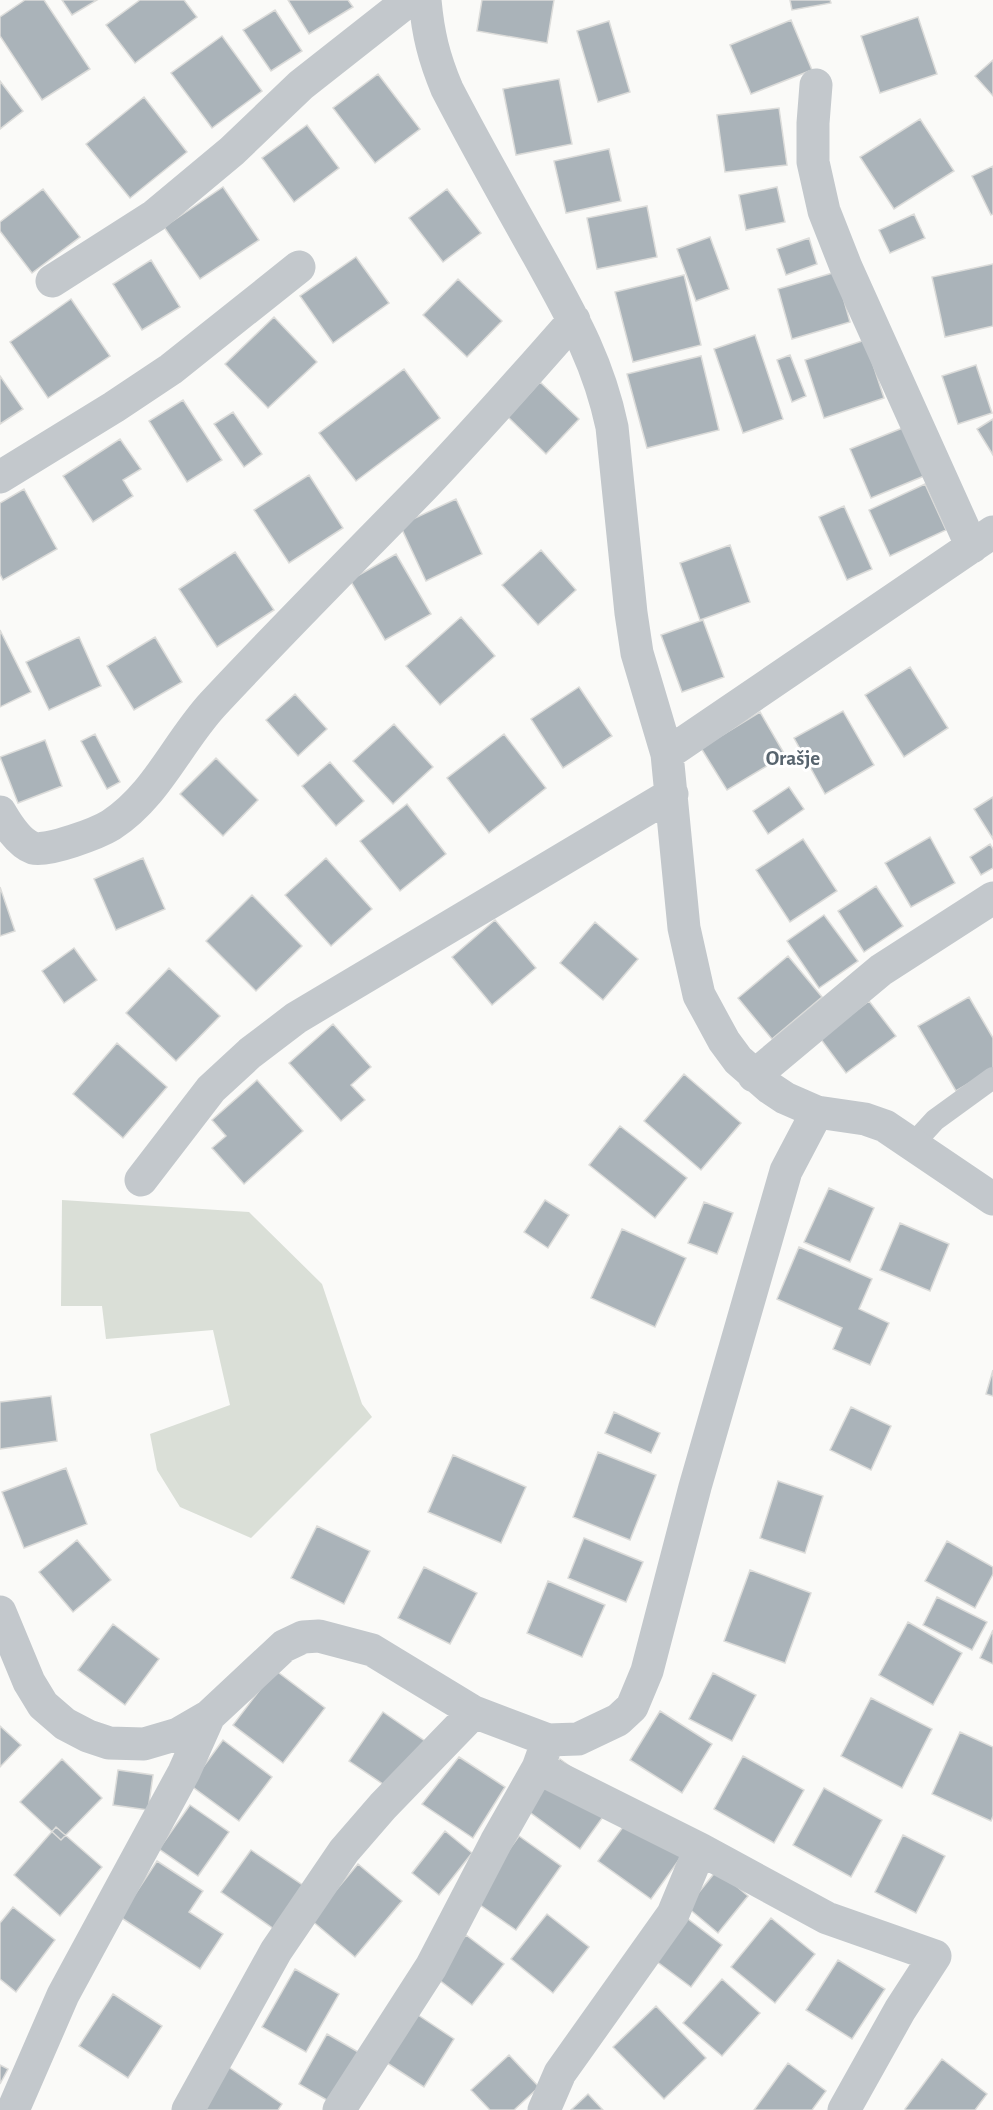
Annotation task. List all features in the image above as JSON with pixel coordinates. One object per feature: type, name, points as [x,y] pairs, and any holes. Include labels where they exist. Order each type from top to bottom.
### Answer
[{"type":"street","points":[[52,281],[154,216],[231,151],[301,85],[409,0]]},
{"type":"street","points":[[425,0],[434,57],[447,90],[574,320],[595,364],[606,396],[612,427],[630,613],[637,653],[668,754],[684,928],[699,995],[724,1041],[738,1060],[754,1076],[785,1098],[817,1112],[865,1119],[885,1126],[993,1199]]},
{"type":"street","points":[[668,754],[983,540],[846,267],[824,211],[813,162],[816,85]]},
{"type":"street","points":[[0,477],[171,369],[299,267]]},
{"type":"street","points":[[0,812],[21,840],[33,848],[43,848],[110,826],[139,802],[208,709],[278,634],[432,478],[501,404],[574,320]]},
{"type":"street","points":[[141,1180],[211,1089],[250,1053],[296,1018],[672,794]]},
{"type":"street","points":[[754,1076],[881,970],[993,898]]},
{"type":"street","points":[[339,2110],[431,1967],[543,1754],[618,1720],[632,1707],[647,1671],[695,1486],[786,1171],[817,1112]]},
{"type":"street","points":[[0,1612],[29,1682],[43,1705],[65,1724],[88,1736],[109,1743],[144,1744],[178,1734],[209,1716],[285,1646],[303,1637],[319,1636],[372,1650],[700,1849],[826,1918],[935,1956],[900,2010],[844,2110]]},
{"type":"street","points":[[188,2110],[276,1952],[345,1851],[382,1806],[474,1712]]},
{"type":"street","points":[[13,2110],[63,1995],[184,1772],[209,1716]]},
{"type":"street","points":[[544,2110],[560,2073],[673,1914],[700,1849]]},
{"type":"lane","points":[[912,1145],[935,1120],[993,1078]]},
{"type":"shaded area","points":[[62,1200],[249,1212],[322,1284],[362,1404],[372,1417],[251,1538],[180,1507],[157,1470],[150,1434],[230,1405],[213,1330],[106,1339],[102,1306],[61,1306]]},
{"type":"building","points":[[25,0],[44,0],[90,69],[42,100],[0,36],[0,17]]},
{"type":"building","points":[[62,0],[97,0],[72,15]]},
{"type":"building","points":[[140,0],[184,0],[197,17],[135,63],[106,25]]},
{"type":"building","points":[[288,0],[348,0],[353,7],[309,34]]},
{"type":"building","points":[[482,0],[554,0],[547,43],[477,31]]},
{"type":"building","points":[[790,0],[830,0],[831,3],[792,10]]},
{"type":"building","points":[[275,10],[302,51],[271,71],[243,30]]},
{"type":"building","points":[[918,17],[937,74],[880,93],[861,36]]},
{"type":"building","points":[[791,20],[812,70],[751,94],[730,45]]},
{"type":"building","points":[[609,21],[630,92],[598,102],[577,31]]},
{"type":"building","points":[[222,36],[262,91],[212,128],[171,73]]},
{"type":"building","points":[[993,60],[993,96],[975,76]]},
{"type":"building","points":[[378,74],[420,129],[375,163],[333,108]]},
{"type":"building","points":[[559,79],[572,144],[516,155],[503,89]]},
{"type":"building","points":[[0,81],[23,111],[0,129]]},
{"type":"building","points":[[144,97],[187,152],[130,198],[86,144]]},
{"type":"building","points":[[779,108],[787,165],[725,172],[717,115]]},
{"type":"building","points":[[920,119],[954,171],[894,209],[860,157]]},
{"type":"building","points":[[307,125],[339,168],[294,202],[262,158]]},
{"type":"building","points":[[609,149],[621,201],[566,213],[554,161]]},
{"type":"building","points":[[993,166],[993,214],[991,215],[972,176]]},
{"type":"building","points":[[223,187],[259,240],[200,279],[164,227]]},
{"type":"building","points":[[777,187],[785,222],[746,230],[739,195]]},
{"type":"building","points":[[43,189],[80,237],[32,273],[0,231],[0,222]]},
{"type":"building","points":[[447,189],[481,233],[443,262],[409,218]]},
{"type":"building","points":[[647,206],[657,257],[597,269],[587,218]]},
{"type":"building","points":[[914,214],[925,238],[890,253],[879,230]]},
{"type":"building","points":[[710,237],[729,289],[696,301],[677,249]]},
{"type":"building","points":[[809,238],[817,264],[786,275],[777,249]]},
{"type":"building","points":[[356,257],[389,303],[333,343],[300,296]]},
{"type":"building","points":[[151,260],[180,307],[142,330],[113,284]]},
{"type":"building","points":[[993,264],[993,326],[945,337],[932,277]]},
{"type":"building","points":[[836,272],[850,322],[792,339],[778,289]]},
{"type":"building","points":[[684,275],[701,345],[633,362],[615,292]]},
{"type":"building","points":[[458,279],[502,321],[467,357],[423,315]]},
{"type":"building","points":[[71,299],[110,356],[48,398],[10,342]]},
{"type":"building","points":[[274,317],[317,362],[268,408],[225,364]]},
{"type":"building","points":[[755,335],[783,419],[743,433],[714,349]]},
{"type":"building","points":[[865,340],[884,398],[824,418],[805,360]]},
{"type":"building","points":[[790,355],[806,396],[792,402],[777,360]]},
{"type":"building","points":[[701,356],[719,430],[647,448],[627,374]]},
{"type":"building","points":[[976,365],[992,413],[958,424],[942,376]]},
{"type":"building","points":[[404,369],[440,418],[356,481],[319,433]]},
{"type":"building","points":[[0,376],[23,409],[0,424]]},
{"type":"building","points":[[540,382],[579,419],[546,454],[508,417]]},
{"type":"building","points":[[183,400],[222,460],[187,482],[149,421]]},
{"type":"building","points":[[233,412],[262,454],[244,467],[214,424]]},
{"type":"building","points":[[993,419],[993,455],[977,429]]},
{"type":"building","points":[[905,427],[924,476],[871,498],[850,449]]},
{"type":"building","points":[[120,439],[141,469],[123,480],[133,496],[93,522],[63,476]]},
{"type":"building","points":[[309,475],[343,528],[289,563],[254,510]]},
{"type":"building","points":[[925,484],[946,530],[890,556],[869,510]]},
{"type":"building","points":[[24,489],[57,549],[3,580],[0,574],[0,503]]},
{"type":"building","points":[[456,499],[482,554],[426,581],[400,525]]},
{"type":"building","points":[[844,506],[872,569],[847,580],[819,517]]},
{"type":"building","points":[[730,545],[750,602],[700,620],[680,563]]},
{"type":"building","points":[[541,550],[576,590],[538,625],[502,585]]},
{"type":"building","points":[[235,552],[274,610],[217,647],[179,589]]},
{"type":"building","points":[[396,554],[431,614],[385,640],[350,580]]},
{"type":"building","points":[[461,617],[495,656],[440,705],[406,666]]},
{"type":"building","points":[[703,620],[724,677],[682,692],[661,635]]},
{"type":"building","points":[[0,630],[31,692],[0,707]]},
{"type":"building","points":[[79,637],[101,686],[49,710],[26,662]]},
{"type":"building","points":[[155,637],[182,682],[134,710],[107,666]]},
{"type":"building","points":[[910,667],[948,728],[904,757],[865,695]]},
{"type":"building","points":[[579,687],[612,736],[563,768],[531,719]]},
{"type":"building","points":[[295,694],[327,729],[298,756],[266,720]]},
{"type":"building","points":[[843,711],[874,765],[825,794],[794,738]]},
{"type":"building","points":[[760,712],[785,755],[727,790],[701,748]]},
{"type":"building","points":[[394,724],[433,767],[393,804],[353,761]]},
{"type":"building","points":[[95,734],[120,782],[107,789],[81,741]]},
{"type":"building","points":[[504,734],[546,788],[489,833],[447,778]]},
{"type":"building","points":[[45,740],[62,786],[18,803],[0,757]]},
{"type":"building","points":[[216,758],[258,800],[223,836],[180,794]]},
{"type":"building","points":[[330,762],[364,801],[336,826],[302,786]]},
{"type":"building","points":[[789,787],[804,809],[768,834],[753,811]]},
{"type":"building","points":[[993,797],[993,839],[974,809]]},
{"type":"building","points":[[407,804],[446,854],[400,891],[360,841]]},
{"type":"building","points":[[930,837],[955,883],[911,907],[885,863]]},
{"type":"building","points":[[803,839],[837,891],[790,922],[756,870]]},
{"type":"building","points":[[990,844],[993,849],[993,868],[981,875],[970,857]]},
{"type":"building","points":[[143,858],[165,909],[116,930],[94,879]]},
{"type":"building","points":[[326,858],[372,909],[331,946],[285,895]]},
{"type":"building","points":[[876,886],[903,926],[864,952],[838,911]]},
{"type":"building","points":[[0,887],[15,931],[0,936]]},
{"type":"building","points":[[252,895],[302,946],[256,991],[206,941]]},
{"type":"building","points":[[824,915],[858,961],[819,988],[787,941]]},
{"type":"building","points":[[495,920],[536,968],[492,1005],[452,957]]},
{"type":"building","points":[[595,922],[638,959],[603,1000],[560,963]]},
{"type":"building","points":[[74,948],[97,980],[64,1003],[42,971]]},
{"type":"building","points":[[788,956],[822,997],[772,1039],[738,998]]},
{"type":"building","points":[[169,968],[220,1016],[176,1061],[126,1013]]},
{"type":"building","points":[[969,997],[993,1038],[993,1069],[956,1091],[918,1026]]},
{"type":"building","points":[[869,1001],[896,1036],[846,1073],[820,1038]]},
{"type":"building","points":[[333,1024],[371,1067],[351,1085],[365,1100],[341,1121],[289,1063]]},
{"type":"building","points":[[117,1043],[167,1087],[123,1138],[73,1094]]},
{"type":"building","points":[[684,1074],[741,1123],[701,1170],[644,1121]]},
{"type":"building","points":[[257,1080],[303,1131],[244,1184],[212,1148],[226,1136],[212,1120]]},
{"type":"building","points":[[620,1126],[687,1178],[655,1218],[589,1165]]},
{"type":"building","points":[[829,1188],[874,1208],[850,1262],[804,1242]]},
{"type":"building","points":[[545,1200],[569,1215],[548,1248],[524,1232]]},
{"type":"building","points":[[704,1202],[733,1213],[717,1254],[688,1243]]},
{"type":"building","points":[[900,1223],[949,1244],[930,1291],[880,1270]]},
{"type":"building","points":[[622,1229],[686,1258],[655,1327],[591,1298]]},
{"type":"building","points":[[799,1247],[872,1279],[859,1309],[889,1323],[870,1365],[833,1349],[842,1328],[777,1299]]},
{"type":"building","points":[[993,1370],[993,1396],[986,1394]]},
{"type":"building","points":[[51,1396],[57,1441],[0,1449],[0,1402]]},
{"type":"building","points":[[851,1407],[891,1426],[871,1470],[830,1450]]},
{"type":"building","points":[[614,1412],[660,1433],[651,1453],[605,1433]]},
{"type":"building","points":[[598,1452],[656,1475],[630,1540],[573,1517]]},
{"type":"building","points":[[453,1455],[526,1487],[501,1543],[428,1512]]},
{"type":"building","points":[[66,1468],[87,1524],[24,1548],[2,1492]]},
{"type":"building","points":[[778,1481],[823,1496],[805,1553],[760,1538]]},
{"type":"building","points":[[317,1526],[370,1551],[344,1604],[291,1578]]},
{"type":"building","points":[[584,1538],[643,1562],[626,1602],[568,1578]]},
{"type":"building","points":[[77,1540],[111,1580],[73,1612],[39,1572]]},
{"type":"building","points":[[947,1541],[993,1567],[993,1574],[975,1608],[925,1581]]},
{"type":"building","points":[[424,1567],[477,1593],[450,1644],[398,1618]]},
{"type":"building","points":[[750,1570],[811,1593],[785,1663],[724,1641]]},
{"type":"building","points":[[548,1581],[605,1605],[582,1657],[527,1633]]},
{"type":"building","points":[[937,1597],[987,1622],[972,1650],[923,1625]]},
{"type":"building","points":[[908,1622],[962,1653],[933,1705],[879,1675]]},
{"type":"building","points":[[113,1624],[159,1659],[125,1705],[78,1670]]},
{"type":"building","points":[[993,1630],[993,1664],[980,1658]]},
{"type":"building","points":[[275,1670],[325,1708],[283,1763],[233,1725]]},
{"type":"building","points":[[713,1673],[756,1695],[732,1741],[689,1719]]},
{"type":"building","points":[[871,1698],[932,1729],[902,1788],[841,1756]]},
{"type":"building","points":[[660,1711],[712,1744],[682,1793],[630,1760]]},
{"type":"building","points":[[383,1712],[435,1748],[402,1797],[349,1761]]},
{"type":"building","points":[[0,1726],[21,1745],[0,1767]]},
{"type":"building","points":[[960,1732],[993,1747],[993,1816],[991,1821],[932,1794]]},
{"type":"building","points":[[223,1740],[272,1777],[239,1821],[190,1785]]},
{"type":"building","points":[[743,1756],[804,1790],[774,1843],[714,1809]]},
{"type":"building","points":[[459,1757],[505,1787],[473,1838],[422,1804]]},
{"type":"building","points":[[62,1759],[102,1798],[61,1840],[20,1802]]},
{"type":"building","points":[[560,1759],[615,1800],[580,1849],[524,1808]]},
{"type":"building","points":[[118,1770],[153,1775],[148,1810],[113,1805]]},
{"type":"building","points":[[824,1788],[882,1820],[851,1877],[793,1845]]},
{"type":"building","points":[[190,1805],[229,1832],[198,1876],[159,1849]]},
{"type":"building","points":[[634,1812],[686,1850],[651,1899],[598,1861]]},
{"type":"building","points":[[56,1827],[102,1867],[60,1916],[14,1875]]},
{"type":"building","points":[[445,1831],[472,1853],[439,1895],[412,1873]]},
{"type":"building","points":[[903,1835],[945,1856],[916,1913],[875,1892]]},
{"type":"building","points":[[519,1836],[561,1866],[516,1930],[473,1900]]},
{"type":"building","points":[[251,1850],[304,1886],[274,1929],[221,1892]]},
{"type":"building","points":[[157,1861],[203,1891],[189,1912],[223,1934],[200,1969],[120,1917]]},
{"type":"building","points":[[358,1864],[402,1901],[355,1957],[311,1920]]},
{"type":"building","points":[[717,1870],[748,1896],[718,1933],[687,1907]]},
{"type":"building","points":[[13,1907],[55,1940],[16,1992],[0,1979],[0,1923]]},
{"type":"building","points":[[547,1914],[589,1947],[553,1993],[511,1959]]},
{"type":"building","points":[[684,1916],[722,1945],[691,1987],[652,1958]]},
{"type":"building","points":[[771,1918],[815,1954],[775,2003],[731,1967]]},
{"type":"building","points":[[466,1935],[504,1964],[472,2005],[434,1976]]},
{"type":"building","points":[[838,1960],[885,1989],[852,2039],[806,2010]]},
{"type":"building","points":[[295,1969],[339,1994],[306,2052],[262,2027]]},
{"type":"building","points":[[722,1979],[760,2013],[722,2056],[683,2023]]},
{"type":"building","points":[[113,1994],[162,2026],[128,2078],[79,2046]]},
{"type":"building","points":[[656,2006],[706,2058],[664,2099],[613,2047]]},
{"type":"building","points":[[415,2013],[454,2039],[424,2087],[384,2061]]},
{"type":"building","points":[[327,2034],[360,2053],[332,2103],[299,2084]]},
{"type":"building","points":[[509,2055],[539,2087],[514,2110],[490,2110],[471,2090]]},
{"type":"building","points":[[942,2059],[987,2094],[975,2110],[906,2110],[905,2109]]},
{"type":"building","points":[[788,2063],[826,2091],[812,2110],[754,2110]]},
{"type":"building","points":[[0,2065],[8,2069],[0,2084]]},
{"type":"building","points":[[227,2066],[282,2104],[278,2110],[197,2110]]},
{"type":"building","points":[[588,2094],[603,2110],[571,2110]]},
{"type":"district","name":"Orašje","points":[[793,758]]}]
